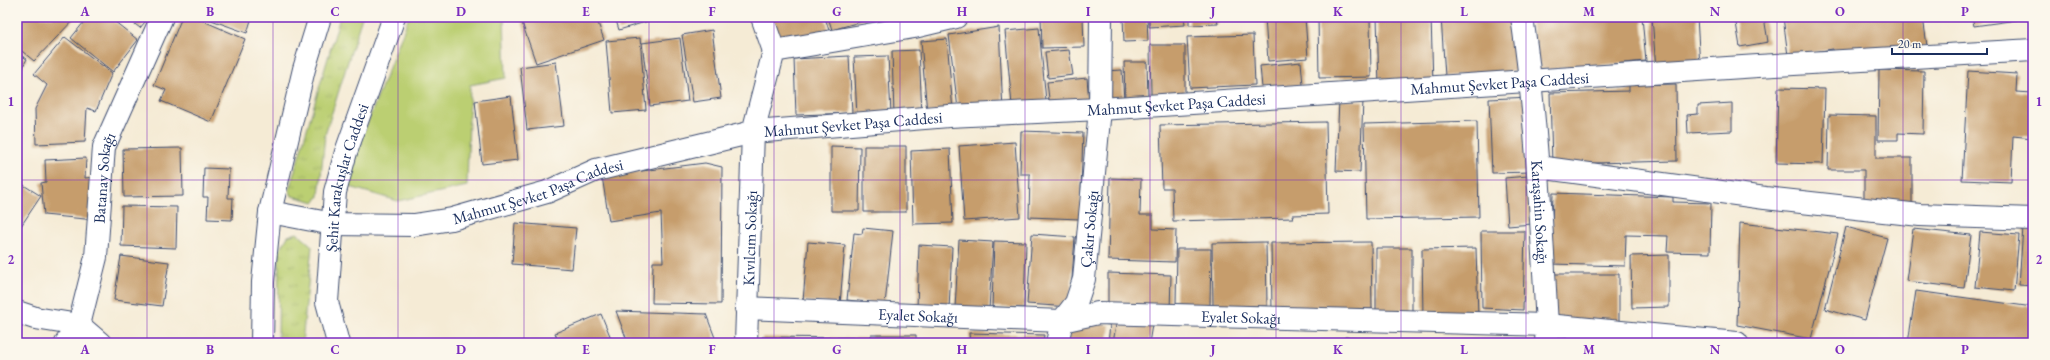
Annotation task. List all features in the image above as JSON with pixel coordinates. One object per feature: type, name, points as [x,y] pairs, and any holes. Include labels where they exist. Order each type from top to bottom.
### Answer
[{"type":"street","name":"Batanay Sokağı","points":[[66,343],[79,325],[96,257],[104,147],[162,17]]},
{"type":"street","points":[[262,343],[263,282],[270,212],[304,69],[320,17]]},
{"type":"street","name":"Şehit Karakuşlar Caddesi","points":[[338,343],[327,302],[335,192],[346,152],[394,17]]},
{"type":"street","points":[[762,17],[774,51],[914,27],[956,17]]},
{"type":"street","name":"Çakır Sokağı","points":[[1057,343],[1062,321],[1076,303],[1084,278],[1100,109],[1101,17]]},
{"type":"street","name":"Karaşahin Sokağı","points":[[1522,17],[1531,82],[1538,167],[1547,334]]},
{"type":"street","name":"Mahmut Şevket Paşa Caddesi","points":[[270,212],[333,224],[414,225],[452,219],[547,192],[596,170],[753,132],[949,116],[1100,109],[1531,82],[1766,65],[2033,50]]},
{"type":"street","name":"Kıvılcım Sokağı","points":[[746,343],[753,132],[774,51]]},
{"type":"street","points":[[1538,167],[1765,198],[1920,215],[2033,219]]},
{"type":"street","name":"Eyalet Sokağı","points":[[746,308],[1062,321],[1098,313],[1737,343]]},
{"type":"street","points":[[17,312],[35,318],[79,325],[100,343]]},
{"type":"green space","points":[[340,17],[362,17],[325,135],[319,196],[315,202],[292,196],[289,190]]},
{"type":"green space","points":[[409,17],[504,17],[506,78],[470,85],[467,186],[398,201],[343,185]]},
{"type":"green space","points":[[297,233],[312,246],[302,343],[278,343],[279,252],[288,236]]},
{"type":"building","points":[[17,17],[76,17],[34,61],[17,47]]},
{"type":"building","points":[[88,17],[109,17],[138,40],[113,72],[71,38]]},
{"type":"building","points":[[126,17],[149,17],[140,28]]},
{"type":"building","points":[[182,17],[194,17],[245,39],[211,122],[161,101],[166,90],[154,85]]},
{"type":"building","points":[[203,17],[252,17],[247,33]]},
{"type":"building","points":[[520,17],[596,17],[604,40],[536,63]]},
{"type":"building","points":[[615,17],[654,17],[655,19],[619,30]]},
{"type":"building","points":[[769,17],[825,17],[830,34],[793,43],[775,36]]},
{"type":"building","points":[[828,17],[865,17],[866,20],[832,30]]},
{"type":"building","points":[[1041,17],[1083,17],[1084,47],[1042,48]]},
{"type":"building","points":[[1123,17],[1147,17],[1148,41],[1124,42]]},
{"type":"building","points":[[1149,17],[1184,17],[1185,25],[1149,27]]},
{"type":"building","points":[[1189,17],[1217,17],[1218,24],[1189,25]]},
{"type":"building","points":[[1265,17],[1305,17],[1308,58],[1268,61]]},
{"type":"building","points":[[1318,17],[1370,17],[1371,77],[1319,78]]},
{"type":"building","points":[[1377,17],[1431,17],[1433,84],[1379,86]]},
{"type":"building","points":[[1441,17],[1514,17],[1518,71],[1445,76]]},
{"type":"building","points":[[1531,17],[1642,17],[1646,61],[1536,71]]},
{"type":"building","points":[[1652,17],[1697,17],[1700,67],[1656,69]]},
{"type":"building","points":[[1735,17],[1764,17],[1768,42],[1740,47]]},
{"type":"building","points":[[1783,17],[1923,17],[1927,46],[1834,59],[1833,49],[1788,56]]},
{"type":"building","points":[[1972,17],[2016,17],[2017,20],[1974,26]]},
{"type":"building","points":[[999,27],[1003,111],[958,109],[949,35]]},
{"type":"building","points":[[1039,28],[1046,101],[1012,105],[1005,31]]},
{"type":"building","points":[[712,30],[721,98],[693,102],[682,35]]},
{"type":"building","points":[[1253,35],[1255,85],[1190,88],[1187,37]]},
{"type":"building","points":[[65,37],[112,73],[96,111],[87,108],[85,142],[36,144],[35,109],[47,85],[34,74]]},
{"type":"building","points":[[640,38],[646,110],[612,113],[606,41]]},
{"type":"building","points":[[680,38],[688,101],[650,106],[642,43]]},
{"type":"building","points":[[947,39],[953,111],[927,113],[921,41]]},
{"type":"building","points":[[1150,45],[1185,45],[1185,95],[1151,95]]},
{"type":"building","points":[[919,50],[922,114],[894,115],[892,51]]},
{"type":"building","points":[[1069,50],[1073,75],[1048,78],[1045,52]]},
{"type":"building","points":[[17,53],[27,59],[17,77]]},
{"type":"building","points":[[849,56],[852,113],[796,115],[794,59]]},
{"type":"building","points":[[888,56],[891,114],[857,116],[854,57]]},
{"type":"building","points":[[556,62],[564,126],[527,130],[520,67]]},
{"type":"building","points":[[1124,62],[1147,62],[1148,98],[1125,99]]},
{"type":"building","points":[[1301,62],[1303,85],[1262,88],[1260,66]]},
{"type":"building","points":[[1122,70],[1124,100],[1105,101],[1104,71]]},
{"type":"building","points":[[1879,70],[1924,71],[1923,134],[1898,133],[1898,140],[1878,140]]},
{"type":"building","points":[[1968,71],[2017,74],[2016,92],[2033,93],[2033,138],[2013,136],[2011,182],[1962,180]]},
{"type":"building","points":[[1087,78],[1089,102],[1050,107],[1047,82]]},
{"type":"building","points":[[1676,84],[1677,161],[1552,164],[1550,93],[1629,91],[1629,85]]},
{"type":"building","points":[[1778,88],[1825,89],[1823,164],[1776,163]]},
{"type":"building","points":[[511,96],[518,160],[482,164],[475,101]]},
{"type":"building","points":[[1530,97],[1532,172],[1492,173],[1489,99]]},
{"type":"building","points":[[1339,100],[1363,101],[1360,172],[1336,171]]},
{"type":"building","points":[[1732,103],[1732,131],[1688,133],[1687,115],[1698,114],[1698,105]]},
{"type":"building","points":[[1829,115],[1876,116],[1876,158],[1912,158],[1912,204],[1864,204],[1864,170],[1828,170]]},
{"type":"building","points":[[1477,121],[1479,217],[1366,219],[1364,124]]},
{"type":"building","points":[[1326,122],[1328,214],[1292,215],[1293,218],[1173,221],[1172,188],[1162,188],[1160,125]]},
{"type":"building","points":[[1021,131],[1083,133],[1080,219],[1029,217],[1030,174],[1020,174]]},
{"type":"building","points":[[1015,142],[1020,217],[964,221],[959,146]]},
{"type":"building","points":[[831,146],[860,147],[859,211],[831,211]]},
{"type":"building","points":[[864,146],[906,146],[906,212],[864,212]]},
{"type":"building","points":[[182,148],[183,196],[124,197],[123,149]]},
{"type":"building","points":[[950,149],[953,223],[913,224],[911,151]]},
{"type":"building","points":[[86,158],[85,178],[94,177],[95,220],[44,215],[41,183],[46,182],[45,160]]},
{"type":"building","points":[[705,163],[722,167],[721,304],[652,303],[653,262],[663,262],[661,213],[609,221],[602,176]]},
{"type":"building","points":[[204,168],[229,169],[228,198],[233,198],[232,220],[207,219],[208,197],[203,197]]},
{"type":"building","points":[[1528,176],[1532,224],[1508,226],[1505,178]]},
{"type":"building","points":[[1110,178],[1141,179],[1140,215],[1153,215],[1153,229],[1176,230],[1175,262],[1108,260]]},
{"type":"building","points":[[17,181],[41,196],[17,232]]},
{"type":"building","points":[[1553,193],[1673,197],[1673,202],[1711,203],[1710,253],[1667,252],[1668,236],[1626,235],[1625,266],[1551,264]]},
{"type":"building","points":[[122,206],[177,207],[176,248],[121,246]]},
{"type":"building","points":[[515,223],[576,228],[572,269],[512,264]]},
{"type":"building","points":[[1740,223],[1838,234],[1811,339],[1737,325]]},
{"type":"building","points":[[1846,227],[1887,238],[1865,320],[1825,309]]},
{"type":"building","points":[[2023,227],[2033,228],[2033,286],[2019,285]]},
{"type":"building","points":[[863,228],[893,231],[885,304],[847,300],[854,233],[862,234]]},
{"type":"building","points":[[1913,229],[1971,235],[1964,288],[1906,281]]},
{"type":"building","points":[[1481,231],[1525,231],[1523,310],[1482,308]]},
{"type":"building","points":[[1980,232],[2019,235],[2014,291],[1975,287]]},
{"type":"building","points":[[1032,234],[1075,237],[1070,307],[1027,304]]},
{"type":"building","points":[[959,240],[993,242],[989,310],[955,308]]},
{"type":"building","points":[[994,241],[1026,242],[1024,308],[992,307]]},
{"type":"building","points":[[808,242],[845,245],[840,304],[803,301]]},
{"type":"building","points":[[1266,242],[1267,306],[1213,306],[1212,243]]},
{"type":"building","points":[[1371,242],[1372,309],[1272,311],[1271,243]]},
{"type":"building","points":[[919,245],[952,247],[949,310],[917,309]]},
{"type":"building","points":[[1376,248],[1412,248],[1412,314],[1376,315]]},
{"type":"building","points":[[1476,248],[1478,317],[1423,318],[1422,249]]},
{"type":"building","points":[[1177,249],[1211,249],[1210,305],[1176,304]]},
{"type":"building","points":[[1669,255],[1669,307],[1632,308],[1631,256]]},
{"type":"building","points":[[121,256],[169,262],[162,306],[114,300]]},
{"type":"building","points":[[1108,273],[1171,275],[1170,311],[1108,310]]},
{"type":"building","points":[[1554,274],[1619,274],[1619,321],[1554,321]]},
{"type":"building","points":[[1916,291],[2033,307],[2033,343],[1908,343]]},
{"type":"building","points":[[616,311],[706,314],[717,343],[628,343]]},
{"type":"building","points":[[601,314],[613,343],[559,343],[555,333]]},
{"type":"building","points":[[1117,319],[1152,325],[1149,343],[1113,343]]},
{"type":"building","points":[[1070,321],[1110,325],[1108,343],[1067,343]]},
{"type":"building","points":[[969,333],[1044,335],[1043,343],[970,343]]},
{"type":"building","points":[[871,335],[916,335],[916,343],[871,343]]},
{"type":"building","points":[[762,337],[869,338],[869,343],[763,343]]},
{"type":"building","points":[[1345,337],[1381,342],[1381,343],[1344,343]]}]
